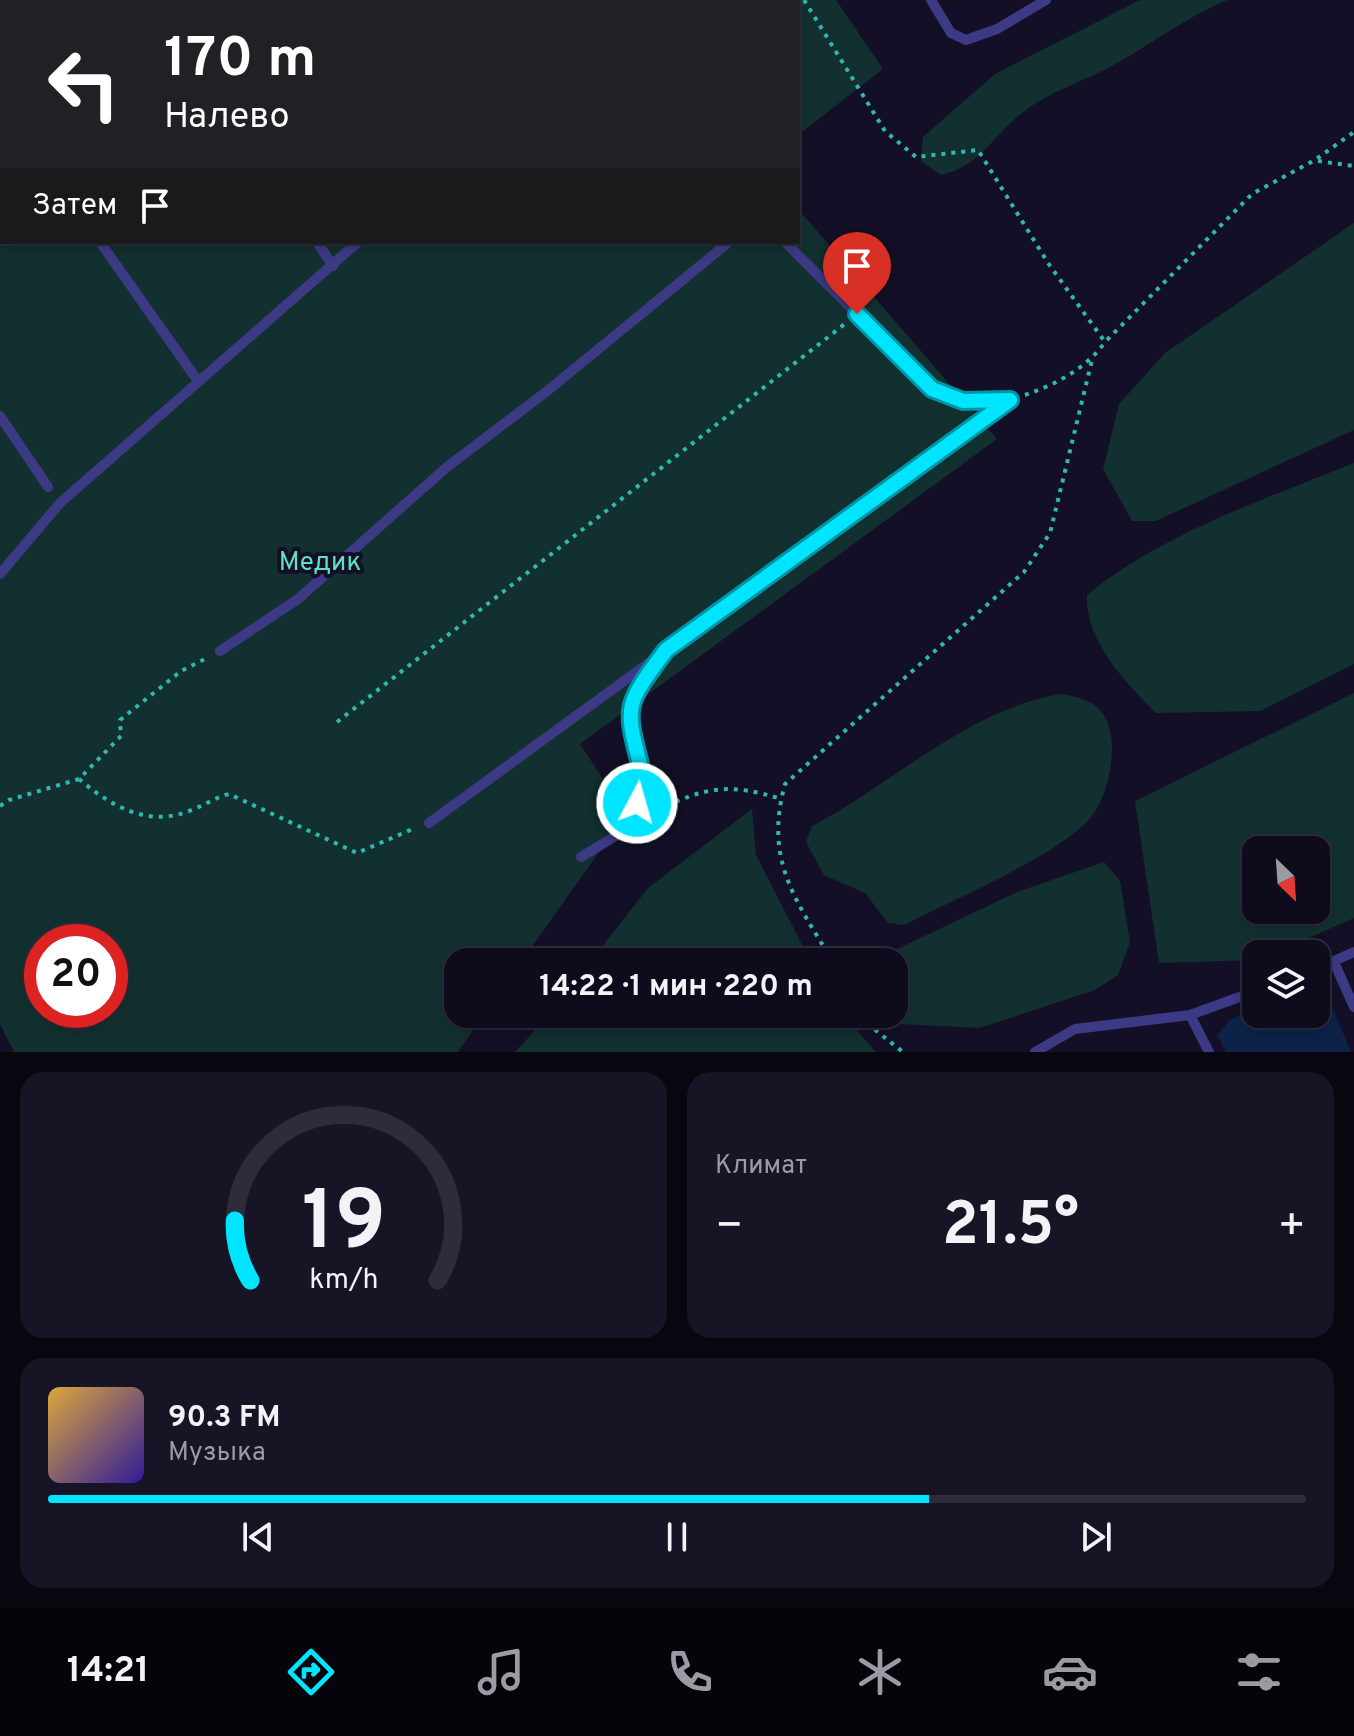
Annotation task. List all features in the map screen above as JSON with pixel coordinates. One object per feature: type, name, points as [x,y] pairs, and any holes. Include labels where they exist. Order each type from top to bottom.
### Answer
[{"type":"lane","points":[[931,0],[951,33],[966,40],[997,29],[1046,0]]},
{"type":"lane","points":[[101,244],[198,381]]},
{"type":"lane","points":[[318,244],[333,266]]},
{"type":"lane","points":[[0,574],[60,503],[356,244]]},
{"type":"lane","points":[[220,651],[298,599],[447,467],[546,392],[727,244]]},
{"type":"lane","points":[[787,244],[932,389],[963,401],[1010,400]]},
{"type":"lane","points":[[429,823],[1010,400]]},
{"type":"lane","points":[[0,416],[48,487]]},
{"type":"lane","points":[[581,857],[645,818],[635,792],[643,776],[629,726],[633,694],[666,650]]},
{"type":"lane","points":[[1330,964],[1354,952]]},
{"type":"lane","points":[[1334,962],[1354,1007]]},
{"type":"lane","points":[[1035,1052],[1075,1029],[1190,1015],[1242,996]]},
{"type":"lane","points":[[1190,1015],[1209,1052]]},
{"type":"path","points":[[804,0],[885,131],[916,157],[978,150],[1048,263],[1105,342]]},
{"type":"path","points":[[825,948],[783,875],[776,818],[785,784],[835,736],[1024,572],[1050,533],[1092,360],[1105,342],[1252,194],[1315,160],[1354,132]]},
{"type":"path","points":[[1315,160],[1354,166]]},
{"type":"path","points":[[337,722],[857,314]]},
{"type":"path","points":[[1010,400],[1042,389],[1092,360]]},
{"type":"path","points":[[0,806],[9,800],[79,779],[121,736],[120,720],[181,671],[220,651]]},
{"type":"path","points":[[79,779],[109,805],[159,818],[193,810],[229,794],[357,853],[429,823]]},
{"type":"path","points":[[645,818],[709,789],[745,788],[781,799]]},
{"type":"path","points":[[873,1028],[903,1052]]},
{"type":"green space","name":"Медик","points":[[800,0],[836,0],[883,69],[800,133]]},
{"type":"green space","points":[[1140,0],[1228,0],[1110,67],[1032,106],[967,164],[941,175],[921,161],[923,137],[995,74]]},
{"type":"green space","name":"Медик","points":[[800,211],[997,439],[580,744],[626,814],[531,948],[444,948],[444,1028],[474,1028],[458,1052],[14,1052],[0,1024],[0,244],[800,244]]},
{"type":"green space","points":[[1354,223],[1354,430],[1156,521],[1132,521],[1103,469],[1119,404],[1165,353]]},
{"type":"green space","points":[[1354,463],[1354,664],[1260,711],[1156,713],[1109,660],[1093,628],[1087,595],[1117,573],[1182,535]]},
{"type":"green space","points":[[1354,693],[1354,918],[1304,940],[1242,940],[1242,960],[1159,963],[1135,801]]},
{"type":"green space","points":[[1060,694],[1088,701],[1100,711],[1109,726],[1112,746],[1108,781],[1099,804],[1087,822],[1071,836],[1026,864],[904,925],[888,923],[865,893],[824,875],[806,842],[812,826],[962,731],[994,715]]},
{"type":"green space","points":[[752,809],[756,855],[804,948],[601,948],[648,888]]},
{"type":"green space","points":[[1104,862],[1120,881],[1130,942],[1118,975],[1095,990],[980,1028],[908,1024],[908,948],[899,948],[1017,892]]},
{"type":"green space","points":[[537,1028],[855,1028],[876,1052],[515,1052]]},
{"type":"water","points":[[1330,1001],[1351,1052],[1226,1052],[1217,1035],[1230,1020],[1242,1014],[1242,1028],[1330,1028]]},
{"type":"route","points":[[637,803],[635,792],[643,776],[629,726],[633,694],[666,650],[1010,400],[963,401],[932,389],[857,314]]}]
